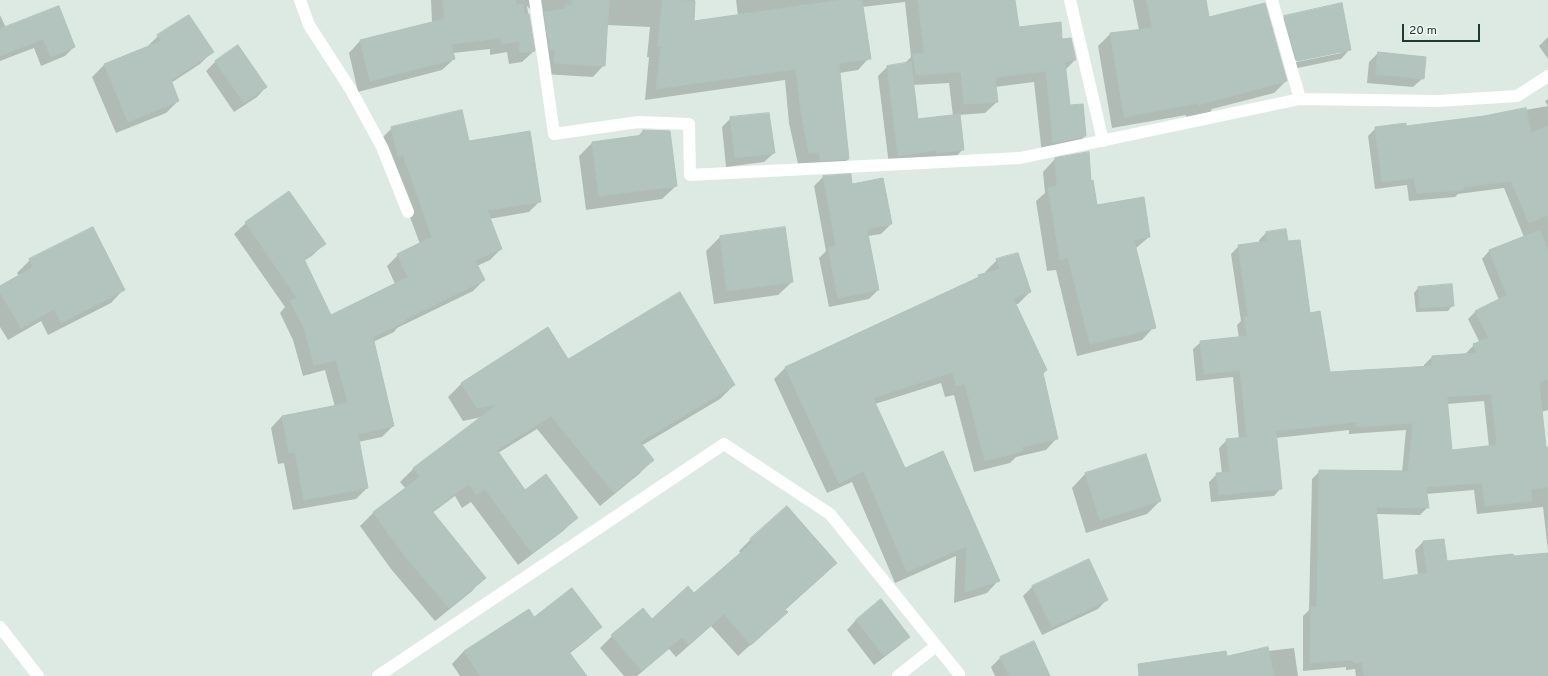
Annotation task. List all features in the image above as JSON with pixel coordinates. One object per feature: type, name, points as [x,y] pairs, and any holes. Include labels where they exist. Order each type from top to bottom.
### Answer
[{"type":"street","points":[[300,0],[309,25],[351,90],[382,147],[408,212]]},
{"type":"street","points":[[534,0],[554,134],[638,122],[689,124],[690,175],[1020,158],[1300,99],[1438,101],[1517,96],[1548,76]]},
{"type":"street","points":[[1070,0],[1103,140]]},
{"type":"street","points":[[1272,0],[1300,99]]},
{"type":"street","points":[[378,676],[724,444],[830,514],[959,674]]},
{"type":"street","points":[[0,627],[38,676]]},
{"type":"street","points":[[898,676],[936,646]]},
{"type":"building","points":[[443,0],[516,0],[516,5],[523,4],[524,14],[529,14],[535,51],[520,53],[519,41],[502,44],[501,38],[451,44],[455,59],[370,81],[360,40],[444,19]]},
{"type":"building","points":[[572,0],[609,0],[605,66],[554,63],[555,49],[550,49],[544,12],[565,9],[565,5],[572,5]]},
{"type":"building","points":[[663,0],[695,1],[694,21],[841,0],[862,0],[871,59],[839,63],[849,159],[820,161],[819,152],[809,153],[801,111],[796,69],[656,89],[661,46],[658,46]]},
{"type":"building","points":[[918,0],[1015,0],[1019,27],[1061,22],[1062,39],[1071,38],[1076,60],[1065,62],[1070,105],[1083,104],[1086,136],[1053,143],[1046,71],[995,77],[998,102],[964,104],[961,72],[916,75],[913,54],[924,53]]},
{"type":"building","points":[[1147,0],[1206,0],[1209,17],[1265,3],[1287,81],[1198,105],[1198,103],[1124,117],[1110,33],[1152,28]]},
{"type":"building","points":[[1342,3],[1351,50],[1297,61],[1284,16]]},
{"type":"building","points":[[59,6],[75,47],[51,57],[43,39],[0,56],[0,29]]},
{"type":"building","points":[[189,15],[214,52],[171,80],[179,101],[128,122],[104,64],[161,41],[157,35]]},
{"type":"building","points":[[238,45],[267,87],[244,103],[215,61]]},
{"type":"building","points":[[1378,52],[1426,57],[1424,79],[1376,74]]},
{"type":"building","points":[[911,62],[918,119],[960,114],[964,150],[937,153],[936,150],[898,156],[887,66]]},
{"type":"building","points":[[1526,108],[1531,133],[1548,126],[1548,215],[1529,223],[1511,181],[1463,187],[1463,190],[1417,193],[1414,178],[1382,182],[1375,127],[1406,123],[1406,126],[1484,116]]},
{"type":"building","points":[[462,110],[469,141],[530,131],[541,202],[487,210],[502,249],[475,260],[485,280],[373,337],[394,426],[358,434],[368,488],[304,500],[295,452],[289,453],[282,416],[348,403],[336,360],[314,365],[304,328],[290,301],[297,298],[245,222],[289,191],[326,244],[304,259],[331,315],[408,277],[397,254],[432,237],[403,155],[398,156],[391,127]]},
{"type":"building","points":[[769,113],[775,153],[735,158],[730,117]]},
{"type":"building","points":[[643,130],[670,131],[677,186],[599,196],[592,142],[643,135]]},
{"type":"building","points":[[1089,152],[1091,181],[1093,180],[1097,205],[1144,197],[1150,237],[1134,240],[1156,328],[1090,344],[1068,258],[1060,260],[1048,188],[1057,186],[1055,158]]},
{"type":"building","points":[[851,174],[852,184],[883,178],[892,224],[867,229],[879,290],[838,298],[828,248],[836,246],[823,176]]},
{"type":"building","points":[[93,227],[125,290],[61,323],[54,309],[21,328],[0,292],[0,286],[33,267],[29,259]]},
{"type":"building","points":[[785,227],[793,282],[727,291],[720,236]]},
{"type":"building","points":[[1286,229],[1288,241],[1300,240],[1310,313],[1320,311],[1330,372],[1432,366],[1432,356],[1477,353],[1473,344],[1489,338],[1475,311],[1507,295],[1489,250],[1540,230],[1548,250],[1548,379],[1539,382],[1546,447],[1548,447],[1548,487],[1531,489],[1532,501],[1485,506],[1482,483],[1426,487],[1429,508],[1376,507],[1383,580],[1427,573],[1423,541],[1444,539],[1447,561],[1513,554],[1514,556],[1548,553],[1548,676],[1364,676],[1362,662],[1354,663],[1353,660],[1310,663],[1311,607],[1317,607],[1319,470],[1408,471],[1413,423],[1356,427],[1356,422],[1276,431],[1282,489],[1219,495],[1216,473],[1230,472],[1226,439],[1247,437],[1240,370],[1204,374],[1200,341],[1247,336],[1244,317],[1248,316],[1238,245],[1267,241],[1266,232]],"holes":[[[1491,394],[1497,442],[1496,445],[1452,450],[1447,397]]]},
{"type":"building","points":[[1018,253],[1031,292],[1013,298],[1047,370],[1043,373],[1058,439],[1022,447],[1023,451],[985,461],[965,384],[956,386],[953,372],[873,398],[905,468],[943,451],[1000,581],[965,592],[967,546],[907,572],[864,471],[839,483],[785,367],[979,277],[978,275],[1000,269],[996,259]]},
{"type":"building","points":[[1452,284],[1454,306],[1420,308],[1418,287]]},
{"type":"building","points":[[680,292],[735,385],[640,442],[654,460],[614,493],[551,416],[497,450],[525,490],[546,474],[578,518],[532,553],[485,489],[476,495],[469,484],[432,511],[486,578],[449,608],[404,555],[373,512],[420,477],[413,468],[498,404],[477,408],[461,383],[548,327],[568,359]]},
{"type":"building","points":[[1146,454],[1161,501],[1100,520],[1085,473]]},
{"type":"building","points":[[787,506],[837,563],[785,609],[788,612],[751,645],[724,614],[689,645],[682,637],[642,671],[611,635],[643,608],[652,619],[688,586],[694,593],[753,542],[750,539]]},
{"type":"building","points":[[1089,559],[1108,600],[1052,627],[1032,586]]},
{"type":"building","points":[[572,588],[602,627],[569,652],[587,676],[480,676],[464,651],[529,609],[534,617]]},
{"type":"building","points":[[881,599],[910,637],[884,656],[856,620]]},
{"type":"building","points":[[1034,641],[1050,676],[1009,676],[1000,657]]},
{"type":"building","points":[[1268,647],[1274,676],[1139,676],[1138,664],[1226,651],[1227,656]]}]
